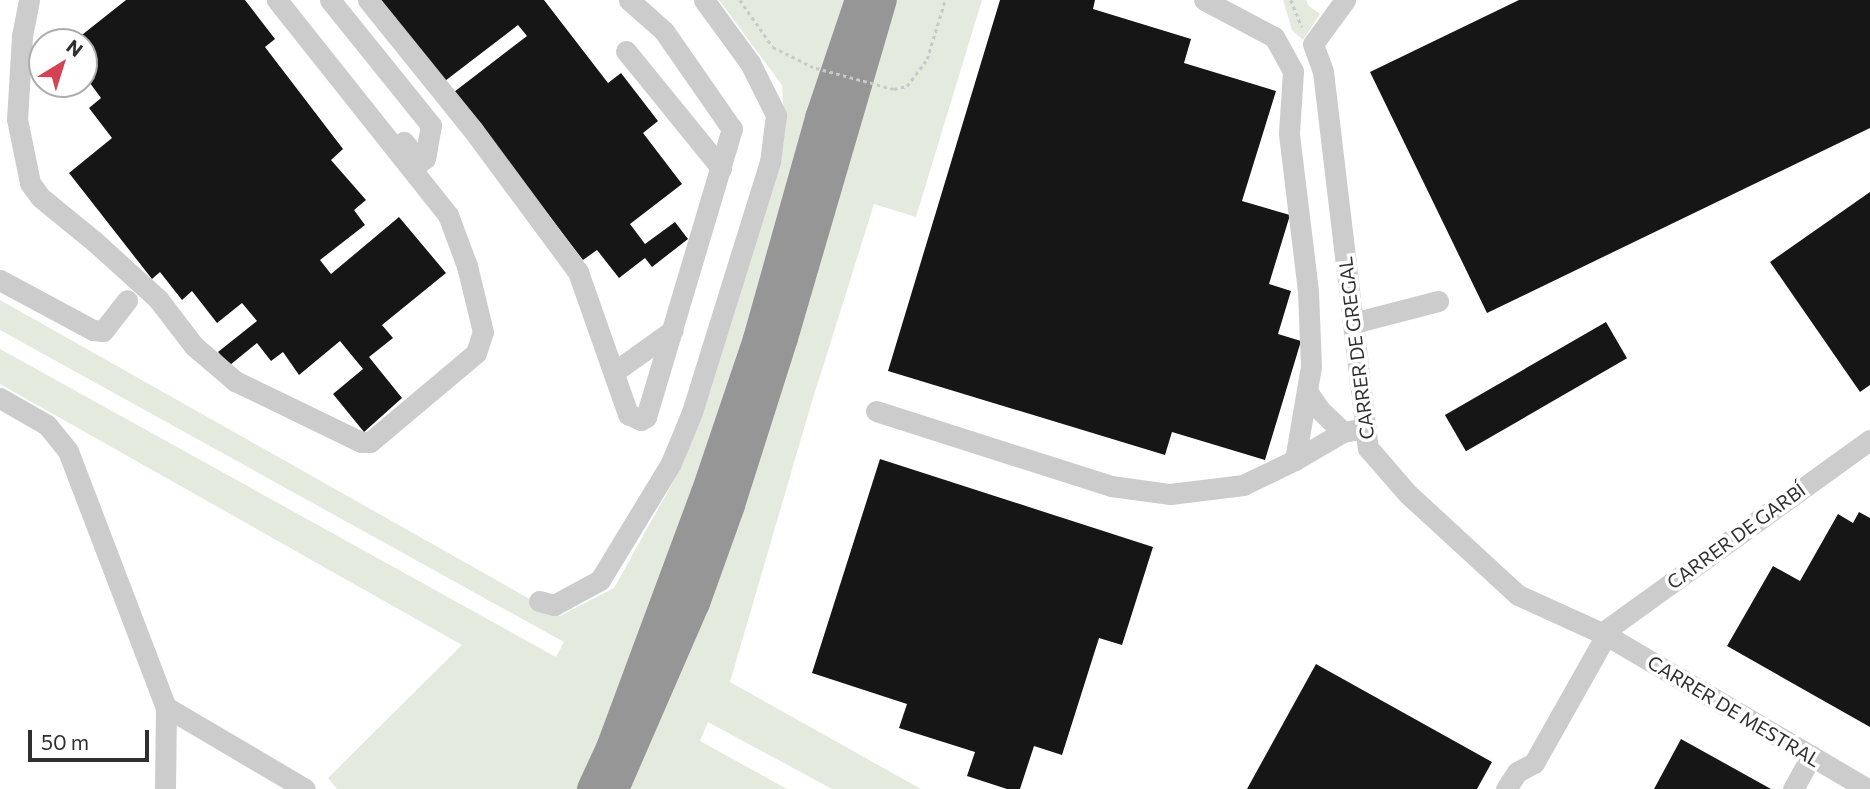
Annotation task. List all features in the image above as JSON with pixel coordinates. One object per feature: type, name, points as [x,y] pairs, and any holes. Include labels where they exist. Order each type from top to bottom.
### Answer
[{"type":"highway","points":[[629,789],[676,669],[695,603],[779,351],[882,0]]},
{"type":"highway","points":[[593,789],[685,552],[754,352],[820,118],[857,8]]},
{"type":"highway","points":[[614,789],[695,603]]},
{"type":"highway","points":[[581,789],[638,674]]},
{"type":"street","points":[[29,0],[22,36],[18,119],[30,183],[40,197],[151,293],[194,346],[234,381],[360,442],[370,442],[476,353],[483,332],[467,266],[448,215],[277,0]]},
{"type":"street","points":[[292,0],[421,162],[425,158],[431,125],[330,0]]},
{"type":"street","points":[[368,0],[473,130],[578,272],[628,414],[641,420],[646,417],[732,129],[726,116],[664,31],[629,0]]},
{"type":"street","points":[[539,601],[554,605],[600,580],[671,463],[692,412],[770,162],[776,116],[750,63],[704,0]]},
{"type":"street","points":[[1204,0],[1274,37],[1293,71],[1289,133],[1308,291],[1311,366],[1294,460]]},
{"type":"street","points":[[1313,44],[1345,0]]},
{"type":"street","name":"CARRER DE GREGAL","points":[[1313,44],[1323,72],[1368,448],[1408,494],[1518,595],[1604,634]]},
{"type":"street","points":[[626,51],[721,168]]},
{"type":"street","points":[[0,280],[93,330],[103,331],[127,300]]},
{"type":"street","points":[[1353,323],[1438,301]]},
{"type":"street","points":[[614,372],[673,330]]},
{"type":"street","points":[[1307,391],[1319,409],[1343,432]]},
{"type":"street","points":[[0,398],[47,425],[68,451],[166,707],[165,789]]},
{"type":"street","points":[[876,411],[1111,486],[1170,494],[1243,485],[1343,432],[1366,428]]},
{"type":"street","name":"CARRER DE GARBÍ","points":[[1604,634],[1870,440]]},
{"type":"street","points":[[1506,789],[1517,772],[1534,763],[1604,634]]},
{"type":"street","name":"CARRER DE MESTRAL","points":[[1604,634],[1867,789]]},
{"type":"street","points":[[166,707],[296,787]]},
{"type":"street","points":[[1793,789],[1811,756]]},
{"type":"path","points":[[740,0],[774,47],[816,68],[894,89],[906,86],[927,59],[946,0]]},
{"type":"path","points":[[1291,0],[1302,28],[1313,44]]},
{"type":"shaded area","points":[[719,0],[982,0],[916,217],[874,204],[810,408],[730,682],[921,789],[832,789],[708,722],[700,741],[787,789],[337,789],[328,778],[462,645],[0,384],[0,349],[556,657],[564,642],[0,330],[0,300],[560,616],[614,588],[682,466],[735,311],[785,132],[782,85]]},
{"type":"shaded area","points":[[1283,0],[1306,0],[1309,6],[1320,14],[1303,40],[1292,30]]},
{"type":"building","points":[[126,0],[245,0],[275,39],[265,47],[343,149],[331,160],[366,200],[354,210],[365,225],[320,260],[331,274],[399,217],[446,273],[382,325],[393,338],[369,357],[402,398],[364,432],[333,394],[363,369],[340,341],[299,375],[283,352],[271,361],[257,343],[230,365],[218,352],[257,321],[242,303],[217,323],[192,291],[182,300],[160,272],[152,279],[69,173],[112,138],[89,108],[101,98],[98,94],[98,28],[91,28]]},
{"type":"building","points":[[376,0],[544,0],[608,83],[621,73],[658,121],[643,133],[682,184],[630,224],[645,244],[675,222],[688,239],[652,267],[645,258],[619,278],[597,250],[583,260],[454,92],[527,36],[518,25],[441,84]]},
{"type":"building","points":[[1000,0],[1095,0],[1093,9],[1191,39],[1184,63],[1276,91],[1242,201],[1290,215],[1269,284],[1291,291],[1278,334],[1301,341],[1265,460],[1172,432],[1165,455],[888,371]]},
{"type":"building","points":[[1519,0],[1870,0],[1870,128],[1487,313],[1370,72]]},
{"type":"building","points":[[1870,192],[1870,385],[1860,392],[1770,262]]},
{"type":"building","points":[[1606,322],[1627,358],[1466,451],[1445,415]]},
{"type":"building","points":[[880,459],[1153,547],[1122,645],[1099,638],[1062,755],[1034,746],[1020,789],[1007,789],[967,776],[975,752],[899,728],[907,704],[812,673]]},
{"type":"building","points":[[1859,512],[1870,518],[1870,727],[1727,646],[1773,566],[1800,581],[1838,514],[1853,523]]},
{"type":"building","points":[[1316,664],[1492,762],[1477,789],[1247,789]]},
{"type":"building","points":[[1681,739],[1771,789],[1654,789]]}]
